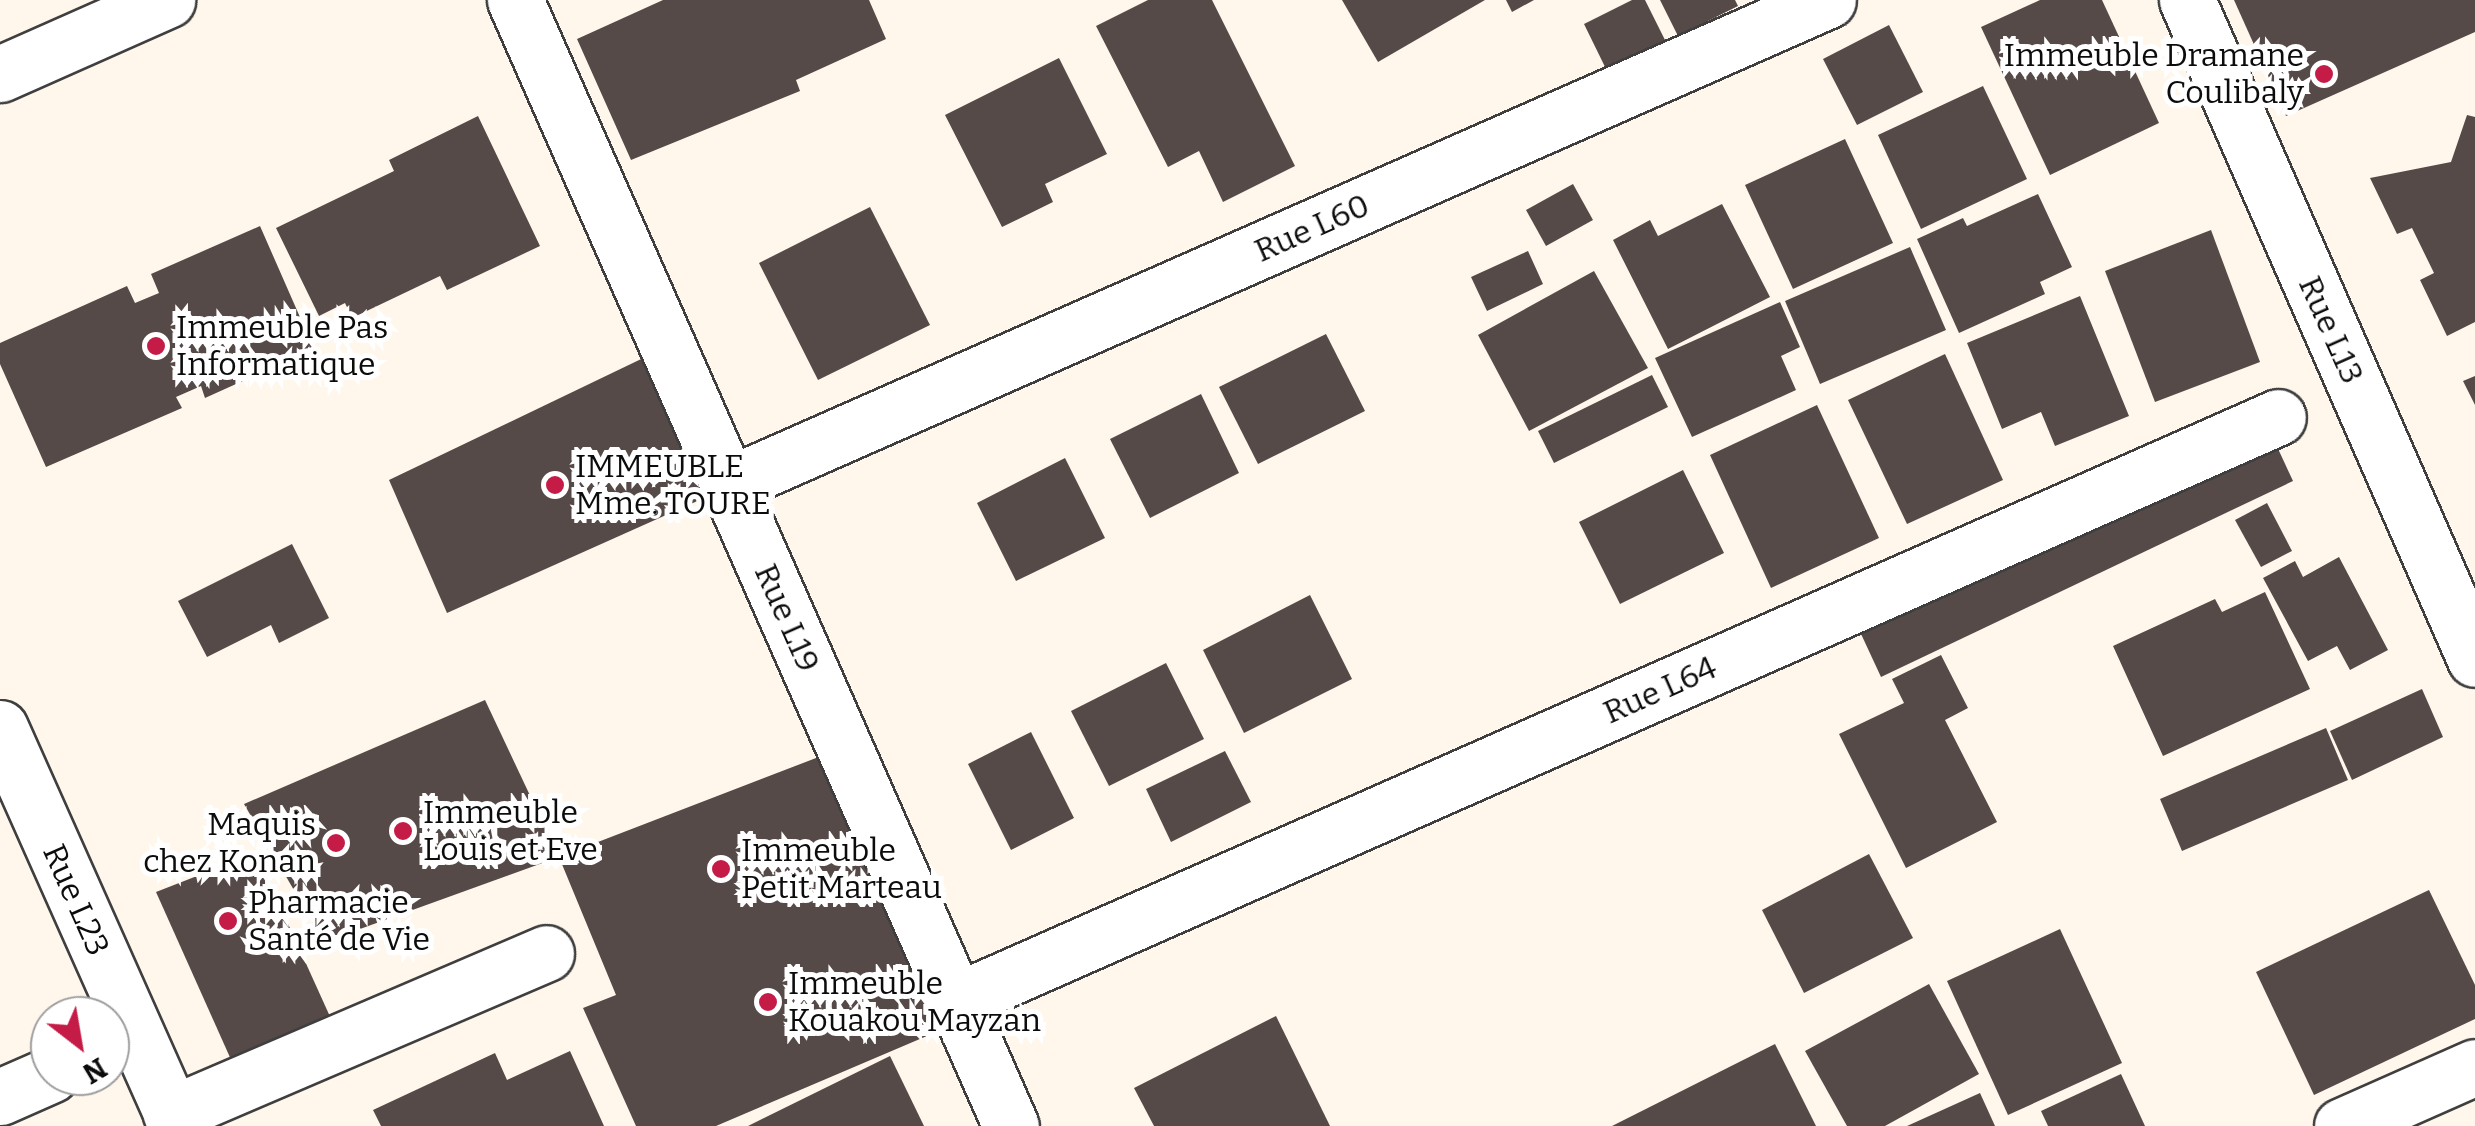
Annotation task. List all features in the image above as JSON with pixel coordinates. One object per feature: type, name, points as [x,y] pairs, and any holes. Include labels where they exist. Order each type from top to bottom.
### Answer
[{"type":"street","points":[[0,74],[167,0]]},
{"type":"street","name":"Rue L19","points":[[516,0],[1010,1126]]},
{"type":"street","name":"Rue L60","points":[[728,485],[1828,0]]},
{"type":"street","name":"Rue L13","points":[[2187,0],[2475,659]]},
{"type":"street","name":"Rue L64","points":[[956,1001],[2278,416]]},
{"type":"street","name":"Rue L23","points":[[0,728],[106,996]]},
{"type":"street","points":[[174,1120],[546,953]]},
{"type":"street","name":"Rue L23","points":[[130,1051],[174,1120]]},
{"type":"street","points":[[2342,1126],[2475,1067]]},
{"type":"street","points":[[0,1097],[30,1084]]},
{"type":"building","points":[[663,0],[869,0],[886,39],[796,80],[800,91],[631,160],[577,39]]},
{"type":"building","points":[[1148,0],[1212,0],[1295,166],[1223,202],[1199,151],[1168,167],[1096,26]]},
{"type":"building","points":[[1342,0],[1485,0],[1378,62]]},
{"type":"building","points":[[1506,0],[1534,0],[1512,12]]},
{"type":"building","points":[[1632,0],[1645,0],[1667,44],[1608,73],[1584,24]]},
{"type":"building","points":[[1660,0],[1735,0],[1738,6],[1678,36]]},
{"type":"building","points":[[2040,0],[2102,0],[2159,123],[2050,175],[1981,27]]},
{"type":"building","name":"Immeuble Dramane Coulibaly","points":[[2234,0],[2475,0],[2475,32],[2286,116]]},
{"type":"building","points":[[1889,25],[1923,92],[1857,125],[1823,59]]},
{"type":"building","points":[[1059,58],[1107,154],[1045,184],[1053,202],[1002,227],[945,115]]},
{"type":"building","points":[[1983,86],[2027,179],[1921,229],[1878,135]]},
{"type":"building","points":[[2467,115],[2475,117],[2475,322],[2447,336],[2420,280],[2434,273],[2412,228],[2397,234],[2370,178],[2451,162]]},
{"type":"building","points":[[478,116],[540,246],[447,290],[440,276],[352,318],[345,303],[319,316],[276,228],[394,171],[389,160]]},
{"type":"building","points":[[1845,139],[1893,243],[1793,289],[1745,185]]},
{"type":"building","points":[[1573,184],[1593,220],[1546,246],[1526,210]]},
{"type":"building","points":[[2038,194],[2072,267],[2040,282],[2045,294],[1959,333],[1917,239],[1963,218],[1967,226]]},
{"type":"building","points":[[1722,204],[1770,297],[1668,349],[1613,240],[1650,220],[1658,236]]},
{"type":"building","points":[[870,207],[930,325],[818,380],[759,263]]},
{"type":"building","name":"Immeuble Pas Informatique","points":[[260,226],[314,349],[205,398],[201,386],[176,397],[182,408],[46,467],[0,364],[0,343],[127,286],[135,303],[159,293],[151,274]]},
{"type":"building","points":[[2211,230],[2260,362],[2155,402],[2105,271]]},
{"type":"building","points":[[1910,247],[1946,330],[1820,384],[1785,301]]},
{"type":"building","points":[[1528,251],[1543,284],[1487,311],[1471,277]]},
{"type":"building","points":[[1594,271],[1648,368],[1529,431],[1478,335]]},
{"type":"building","points":[[2080,296],[2129,416],[2055,446],[2041,412],[2002,429],[1967,343]]},
{"type":"building","points":[[1780,302],[1800,347],[1781,356],[1796,390],[1692,437],[1655,358]]},
{"type":"building","points":[[1326,334],[1365,411],[1258,464],[1219,387]]},
{"type":"building","name":"IMMEUBLE Mme. TOURE","points":[[662,349],[722,490],[447,613],[389,480]]},
{"type":"building","points":[[1945,354],[2003,480],[1907,524],[1848,400]]},
{"type":"building","points":[[1652,375],[1668,407],[1554,463],[1538,431]]},
{"type":"building","points":[[2475,376],[2475,405],[2463,381]]},
{"type":"building","points":[[1201,394],[1239,473],[1150,518],[1110,439]]},
{"type":"building","points":[[1817,405],[1879,538],[1771,588],[1710,455]]},
{"type":"building","points":[[2267,425],[2293,481],[1881,677],[1855,621]]},
{"type":"building","points":[[1065,458],[1105,538],[1016,581],[977,503]]},
{"type":"building","points":[[1683,470],[1724,553],[1620,604],[1579,522]]},
{"type":"building","points":[[2267,503],[2292,551],[2261,567],[2235,520]]},
{"type":"building","points":[[292,544],[329,618],[279,643],[271,625],[207,657],[178,601]]},
{"type":"building","points":[[2339,557],[2388,650],[2350,670],[2337,646],[2308,661],[2263,578],[2295,561],[2303,577]]},
{"type":"building","points":[[2265,592],[2310,689],[2163,756],[2113,646],[2215,599],[2222,612]]},
{"type":"building","points":[[1310,595],[1352,679],[1244,733],[1203,650]]},
{"type":"building","points":[[1941,655],[1968,708],[1945,720],[1997,822],[1906,868],[1839,734],[1904,703],[1892,679]]},
{"type":"building","points":[[1166,663],[1204,739],[1109,786],[1071,711]]},
{"type":"building","points":[[2422,689],[2443,737],[2352,780],[2330,731]]},
{"type":"building","name":"Immeuble Louis et Eve","points":[[485,700],[559,857],[324,942],[244,804]]},
{"type":"building","points":[[2326,728],[2348,780],[2182,851],[2160,799]]},
{"type":"building","points":[[1031,732],[1074,818],[1011,850],[968,764]]},
{"type":"building","points":[[1225,751],[1251,802],[1171,842],[1146,789]]},
{"type":"building","points":[[829,753],[948,1027],[716,1126],[636,1126],[583,1008],[616,995],[559,857]]},
{"type":"building","points":[[256,853],[337,1032],[237,1073],[156,892]]},
{"type":"building","points":[[1869,854],[1913,938],[1804,993],[1762,910]]},
{"type":"building","points":[[2429,890],[2475,985],[2475,1019],[2314,1095],[2256,972]]},
{"type":"building","points":[[2060,929],[2122,1063],[2008,1115],[1947,981]]},
{"type":"building","points":[[1929,984],[1979,1074],[1885,1126],[1847,1126],[1805,1051]]},
{"type":"building","points":[[1276,1016],[1330,1126],[1154,1126],[1134,1088]]},
{"type":"building","points":[[1775,1044],[1816,1126],[1612,1126]]},
{"type":"building","points":[[570,1051],[604,1126],[381,1126],[373,1110],[495,1053],[507,1080]]},
{"type":"building","points":[[890,1056],[924,1126],[748,1126]]},
{"type":"building","points":[[2121,1074],[2145,1126],[2048,1126],[2041,1111]]},
{"type":"building","points":[[1980,1093],[1995,1126],[1907,1126]]},
{"type":"place","name":"Immeuble Dramane Coulibaly","points":[[2324,74]]},
{"type":"place","name":"Immeuble Pas Informatique","points":[[156,346]]},
{"type":"place","name":"IMMEUBLE Mme. TOURE","points":[[555,485]]},
{"type":"place","name":"Immeuble Louis et Eve","points":[[403,831]]},
{"type":"place","name":"Maquis chez Konan","points":[[336,843]]},
{"type":"place","name":"Immeuble Petit Marteau","points":[[721,869]]},
{"type":"place","name":"Pharmacie Santé de Vie","points":[[228,921]]},
{"type":"place","name":"Immeuble Kouakou Mayzan","points":[[768,1002]]}]
